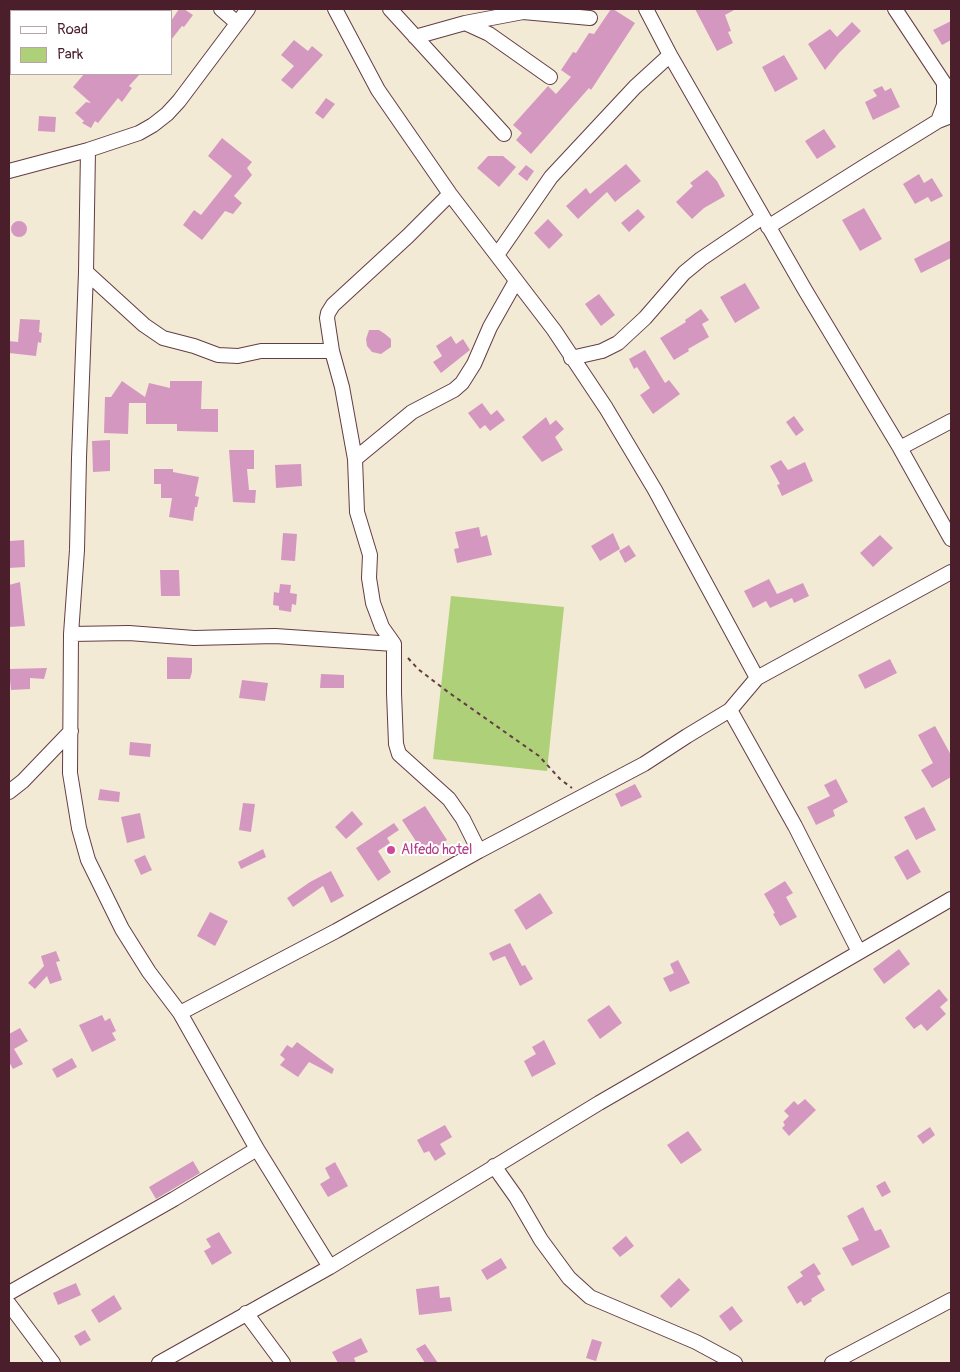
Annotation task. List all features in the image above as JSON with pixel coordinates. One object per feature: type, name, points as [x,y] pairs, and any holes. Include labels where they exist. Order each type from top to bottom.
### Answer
[{"type":"street","points":[[220,9],[238,23]]},
{"type":"street","points":[[9,171],[88,150],[139,133],[153,125],[179,101],[248,9]]},
{"type":"street","points":[[336,9],[378,90],[450,194],[554,330],[606,408],[655,490],[757,678]]},
{"type":"street","points":[[390,9],[504,134]]},
{"type":"street","points":[[646,9],[670,55],[766,222],[900,448],[951,539]]},
{"type":"street","points":[[571,358],[602,352],[618,343],[645,318],[684,273],[700,259],[945,118],[944,105],[948,86],[895,9]]},
{"type":"street","points":[[415,37],[484,15],[523,12],[590,18]]},
{"type":"street","points":[[465,22],[489,34],[550,77]]},
{"type":"street","points":[[497,255],[551,177],[634,87],[670,55]]},
{"type":"street","points":[[88,150],[77,550],[71,634],[70,773],[79,828],[88,860],[122,929],[149,972],[180,1013],[257,1149],[330,1267]]},
{"type":"street","points":[[450,194],[330,309],[327,324],[342,387],[355,459],[357,512],[370,555],[369,578],[373,603],[382,627],[394,644],[396,744],[399,754],[449,799],[460,814],[479,850]]},
{"type":"street","points":[[86,272],[144,325],[163,338],[194,346],[218,355],[238,356],[261,351],[332,351]]},
{"type":"street","points":[[355,459],[412,412],[454,390],[462,383],[474,364],[490,327],[516,281]]},
{"type":"street","points":[[900,448],[951,421]]},
{"type":"street","points":[[180,1013],[336,931],[479,850],[644,764],[730,710],[757,678],[951,572]]},
{"type":"street","points":[[71,634],[129,633],[194,638],[275,636],[394,644]]},
{"type":"street","points":[[730,710],[795,826],[859,952]]},
{"type":"street","points":[[9,792],[23,782],[71,731]]},
{"type":"street","points":[[159,1363],[330,1267],[494,1166],[951,899]]},
{"type":"street","points":[[9,1293],[257,1149]]},
{"type":"street","points":[[494,1166],[516,1197],[541,1240],[560,1266],[569,1278],[590,1297],[696,1342],[735,1363]]},
{"type":"street","points":[[832,1363],[951,1300]]},
{"type":"street","points":[[9,1304],[53,1363]]},
{"type":"street","points":[[246,1313],[283,1363]]},
{"type":"path","points":[[394,644],[418,668],[448,692],[539,756],[560,780],[584,796]]},
{"type":"green space","points":[[451,596],[564,607],[547,771],[433,759]]},
{"type":"building","points":[[179,9],[184,9],[193,15],[172,39],[172,20]]},
{"type":"building","points":[[611,9],[635,23],[591,90],[589,88],[531,154],[516,140],[522,133],[513,125],[548,86],[556,94],[571,77],[561,70],[573,52],[576,53],[589,33],[594,34]]},
{"type":"building","points":[[695,9],[736,9],[725,15],[731,31],[728,32],[733,43],[717,51]]},
{"type":"building","points":[[951,21],[951,40],[942,45],[933,30]]},
{"type":"building","points":[[852,22],[861,31],[825,70],[808,44],[830,29],[837,37]]},
{"type":"building","points":[[294,40],[308,51],[312,46],[323,55],[292,89],[281,80],[294,66],[281,55]]},
{"type":"building","points":[[784,55],[798,79],[775,92],[762,67]]},
{"type":"building","points":[[83,75],[139,75],[129,86],[132,88],[122,102],[118,98],[98,123],[95,121],[91,128],[82,123],[84,121],[75,113],[86,102],[91,103],[73,87]]},
{"type":"building","points":[[882,86],[885,91],[891,88],[900,107],[873,120],[865,102],[877,96],[873,90]]},
{"type":"building","points":[[326,98],[335,104],[323,119],[315,113]]},
{"type":"building","points":[[39,116],[56,117],[55,132],[38,131]]},
{"type":"building","points":[[824,129],[836,147],[817,159],[805,141]]},
{"type":"building","points":[[222,138],[252,162],[247,168],[252,175],[234,196],[242,203],[233,214],[225,211],[202,240],[183,225],[194,210],[201,215],[232,176],[208,156]]},
{"type":"building","points":[[488,156],[503,156],[516,167],[499,187],[477,168]]},
{"type":"building","points":[[626,164],[641,181],[615,202],[607,192],[578,219],[566,206],[586,188],[590,194]]},
{"type":"building","points":[[526,165],[534,171],[527,181],[518,174]]},
{"type":"building","points":[[707,170],[717,181],[725,196],[704,208],[692,219],[676,202],[693,186],[690,183]]},
{"type":"building","points":[[919,174],[924,183],[932,178],[943,196],[931,202],[928,197],[915,204],[903,184]]},
{"type":"building","points":[[864,208],[882,239],[860,251],[842,220]]},
{"type":"building","points":[[638,209],[645,217],[629,232],[621,223]]},
{"type":"building","points":[[548,219],[563,235],[549,249],[534,233]]},
{"type":"building","points":[[19,221],[25,223],[27,229],[25,235],[19,237],[13,235],[11,229],[13,223]]},
{"type":"building","points":[[951,240],[951,258],[921,273],[914,259]]},
{"type":"building","points":[[745,283],[760,308],[735,323],[720,297]]},
{"type":"building","points":[[599,294],[615,315],[601,326],[585,304]]},
{"type":"building","points":[[701,309],[709,320],[702,324],[709,337],[688,349],[689,351],[674,360],[660,338],[686,322],[685,320]]},
{"type":"building","points":[[20,319],[40,320],[39,332],[42,333],[41,343],[38,342],[36,356],[9,353],[9,341],[18,342]]},
{"type":"building","points":[[369,330],[379,330],[385,334],[391,339],[391,347],[381,354],[372,352],[367,346],[366,339]]},
{"type":"building","points":[[451,336],[456,344],[463,339],[470,350],[441,373],[433,362],[442,356],[436,346]]},
{"type":"building","points":[[645,350],[665,383],[669,380],[680,394],[653,414],[640,395],[650,388],[637,367],[634,369],[629,359]]},
{"type":"building","points":[[122,381],[145,397],[149,383],[170,388],[170,381],[202,381],[201,409],[218,409],[218,432],[177,431],[177,424],[146,424],[146,403],[129,403],[128,434],[104,433],[105,397],[111,397]]},
{"type":"building","points":[[482,403],[491,415],[497,410],[505,420],[490,431],[485,425],[480,429],[468,413]]},
{"type":"building","points":[[794,416],[804,430],[796,436],[786,422]]},
{"type":"building","points":[[546,417],[550,425],[556,420],[564,429],[555,437],[563,450],[542,462],[522,437]]},
{"type":"building","points":[[110,440],[110,471],[93,472],[92,441]]},
{"type":"building","points":[[229,450],[254,450],[254,469],[247,469],[249,490],[256,490],[255,503],[233,502]]},
{"type":"building","points":[[781,460],[788,470],[805,462],[813,481],[782,496],[777,485],[780,484],[770,466]]},
{"type":"building","points":[[301,464],[302,486],[276,488],[275,465]]},
{"type":"building","points":[[154,469],[173,469],[173,472],[199,477],[195,496],[199,497],[193,521],[169,517],[172,498],[161,498],[161,484],[154,484]]},
{"type":"building","points":[[479,527],[481,537],[487,535],[492,555],[457,563],[454,549],[459,548],[455,532]]},
{"type":"building","points":[[283,533],[297,534],[295,561],[281,560]]},
{"type":"building","points":[[613,533],[620,549],[600,561],[591,546]]},
{"type":"building","points":[[880,535],[893,548],[873,567],[860,553]]},
{"type":"building","points":[[24,540],[25,567],[9,568],[9,541]]},
{"type":"building","points":[[629,545],[636,556],[625,563],[619,551]]},
{"type":"building","points":[[160,570],[179,570],[180,596],[161,596]]},
{"type":"building","points":[[769,579],[777,594],[803,583],[809,596],[794,603],[792,598],[770,608],[766,601],[753,608],[744,591]]},
{"type":"building","points":[[20,582],[25,626],[9,627],[9,585]]},
{"type":"building","points":[[280,584],[291,585],[290,593],[297,594],[296,605],[292,604],[291,612],[279,610],[279,606],[273,605],[274,592],[279,593]]},
{"type":"building","points":[[167,657],[192,658],[190,679],[167,679]]},
{"type":"building","points":[[890,659],[897,673],[865,689],[858,675]]},
{"type":"building","points":[[47,668],[44,679],[30,678],[30,689],[11,690],[9,669]]},
{"type":"building","points":[[321,674],[344,675],[344,688],[320,688]]},
{"type":"building","points":[[242,680],[268,683],[265,701],[239,698]]},
{"type":"building","points":[[935,726],[951,755],[951,777],[932,788],[921,770],[933,763],[918,735]]},
{"type":"building","points":[[130,742],[151,744],[150,757],[129,755]]},
{"type":"building","points":[[836,779],[848,802],[833,810],[835,816],[816,825],[807,807],[830,796],[824,785]]},
{"type":"building","points":[[635,784],[642,797],[621,807],[615,794]]},
{"type":"building","points":[[100,789],[120,792],[119,802],[98,800]]},
{"type":"building","points":[[243,803],[255,804],[251,832],[239,830]]},
{"type":"building","points":[[425,806],[447,840],[425,855],[402,820]]},
{"type":"building","points":[[924,807],[936,830],[916,840],[904,817]]},
{"type":"building","points":[[352,811],[363,824],[346,839],[335,827]]},
{"type":"building","points":[[140,813],[145,838],[127,843],[121,817]]},
{"type":"building","points":[[394,823],[399,830],[387,838],[390,843],[378,851],[391,872],[378,881],[356,848]]},
{"type":"building","points":[[263,849],[266,857],[241,869],[238,862]]},
{"type":"building","points":[[908,849],[921,872],[907,880],[894,857]]},
{"type":"building","points":[[145,855],[152,870],[141,875],[134,860]]},
{"type":"building","points":[[331,871],[344,896],[331,903],[323,886],[293,907],[287,898],[310,882]]},
{"type":"building","points":[[785,881],[793,893],[786,897],[797,917],[780,926],[764,894]]},
{"type":"building","points":[[540,893],[553,913],[526,930],[514,910]]},
{"type":"building","points":[[210,912],[228,921],[215,946],[197,936]]},
{"type":"building","points":[[510,943],[522,966],[525,965],[533,979],[520,986],[505,956],[493,961],[489,953]]},
{"type":"building","points":[[899,949],[910,964],[884,984],[873,969]]},
{"type":"building","points":[[56,951],[60,961],[56,962],[62,980],[50,984],[47,976],[35,989],[28,983],[44,966],[41,956]]},
{"type":"building","points":[[678,960],[690,983],[670,992],[663,978],[674,973],[670,964]]},
{"type":"building","points":[[939,989],[948,1000],[940,1007],[946,1014],[927,1031],[921,1024],[914,1029],[905,1018]]},
{"type":"building","points":[[609,1005],[622,1023],[600,1039],[587,1020]]},
{"type":"building","points":[[102,1015],[105,1021],[110,1018],[116,1031],[112,1033],[116,1040],[92,1052],[79,1025]]},
{"type":"building","points":[[20,1028],[28,1041],[14,1049],[23,1064],[13,1069],[9,1062],[9,1034]]},
{"type":"building","points":[[544,1040],[556,1064],[532,1077],[524,1061],[536,1054],[532,1047]]},
{"type":"building","points":[[297,1042],[334,1069],[332,1074],[309,1062],[298,1077],[280,1065],[285,1059],[280,1055],[287,1045],[292,1048]]},
{"type":"building","points":[[72,1058],[77,1067],[57,1078],[52,1069]]},
{"type":"building","points":[[805,1099],[816,1110],[789,1136],[782,1128],[785,1125],[783,1122],[789,1116],[784,1111],[794,1101],[798,1105]]},
{"type":"building","points":[[445,1125],[452,1137],[440,1144],[446,1154],[435,1161],[429,1151],[424,1153],[417,1140]]},
{"type":"building","points":[[930,1127],[935,1135],[923,1144],[917,1136]]},
{"type":"building","points":[[688,1131],[702,1150],[681,1164],[667,1145]]},
{"type":"building","points":[[193,1161],[200,1173],[156,1199],[149,1187]]},
{"type":"building","points":[[335,1162],[348,1186],[328,1197],[320,1184],[330,1178],[325,1168]]},
{"type":"building","points":[[885,1181],[891,1192],[882,1197],[876,1186]]},
{"type":"building","points":[[863,1207],[875,1231],[881,1229],[890,1247],[852,1266],[842,1248],[859,1240],[847,1216]]},
{"type":"building","points":[[219,1232],[232,1253],[212,1265],[204,1251],[211,1247],[206,1239]]},
{"type":"building","points":[[626,1236],[634,1246],[620,1257],[612,1248]]},
{"type":"building","points":[[501,1258],[507,1268],[487,1280],[481,1270]]},
{"type":"building","points":[[814,1263],[821,1274],[817,1276],[825,1290],[804,1306],[801,1301],[797,1304],[787,1287],[803,1276],[800,1272]]},
{"type":"building","points":[[679,1278],[690,1290],[671,1308],[660,1296]]},
{"type":"building","points":[[76,1283],[81,1295],[58,1305],[53,1293]]},
{"type":"building","points":[[439,1286],[440,1298],[450,1297],[452,1311],[419,1315],[416,1289]]},
{"type":"building","points":[[114,1295],[122,1309],[99,1323],[91,1310]]},
{"type":"building","points":[[732,1306],[743,1321],[730,1331],[719,1316]]},
{"type":"building","points":[[85,1330],[91,1340],[80,1346],[74,1336]]},
{"type":"building","points":[[361,1338],[368,1352],[354,1358],[356,1363],[338,1363],[332,1352]]},
{"type":"building","points":[[592,1339],[602,1342],[596,1361],[586,1358]]},
{"type":"building","points":[[425,1344],[438,1363],[425,1363],[416,1349]]},
{"type":"place","name":"Alfedo hotel","points":[[391,850]]}]
